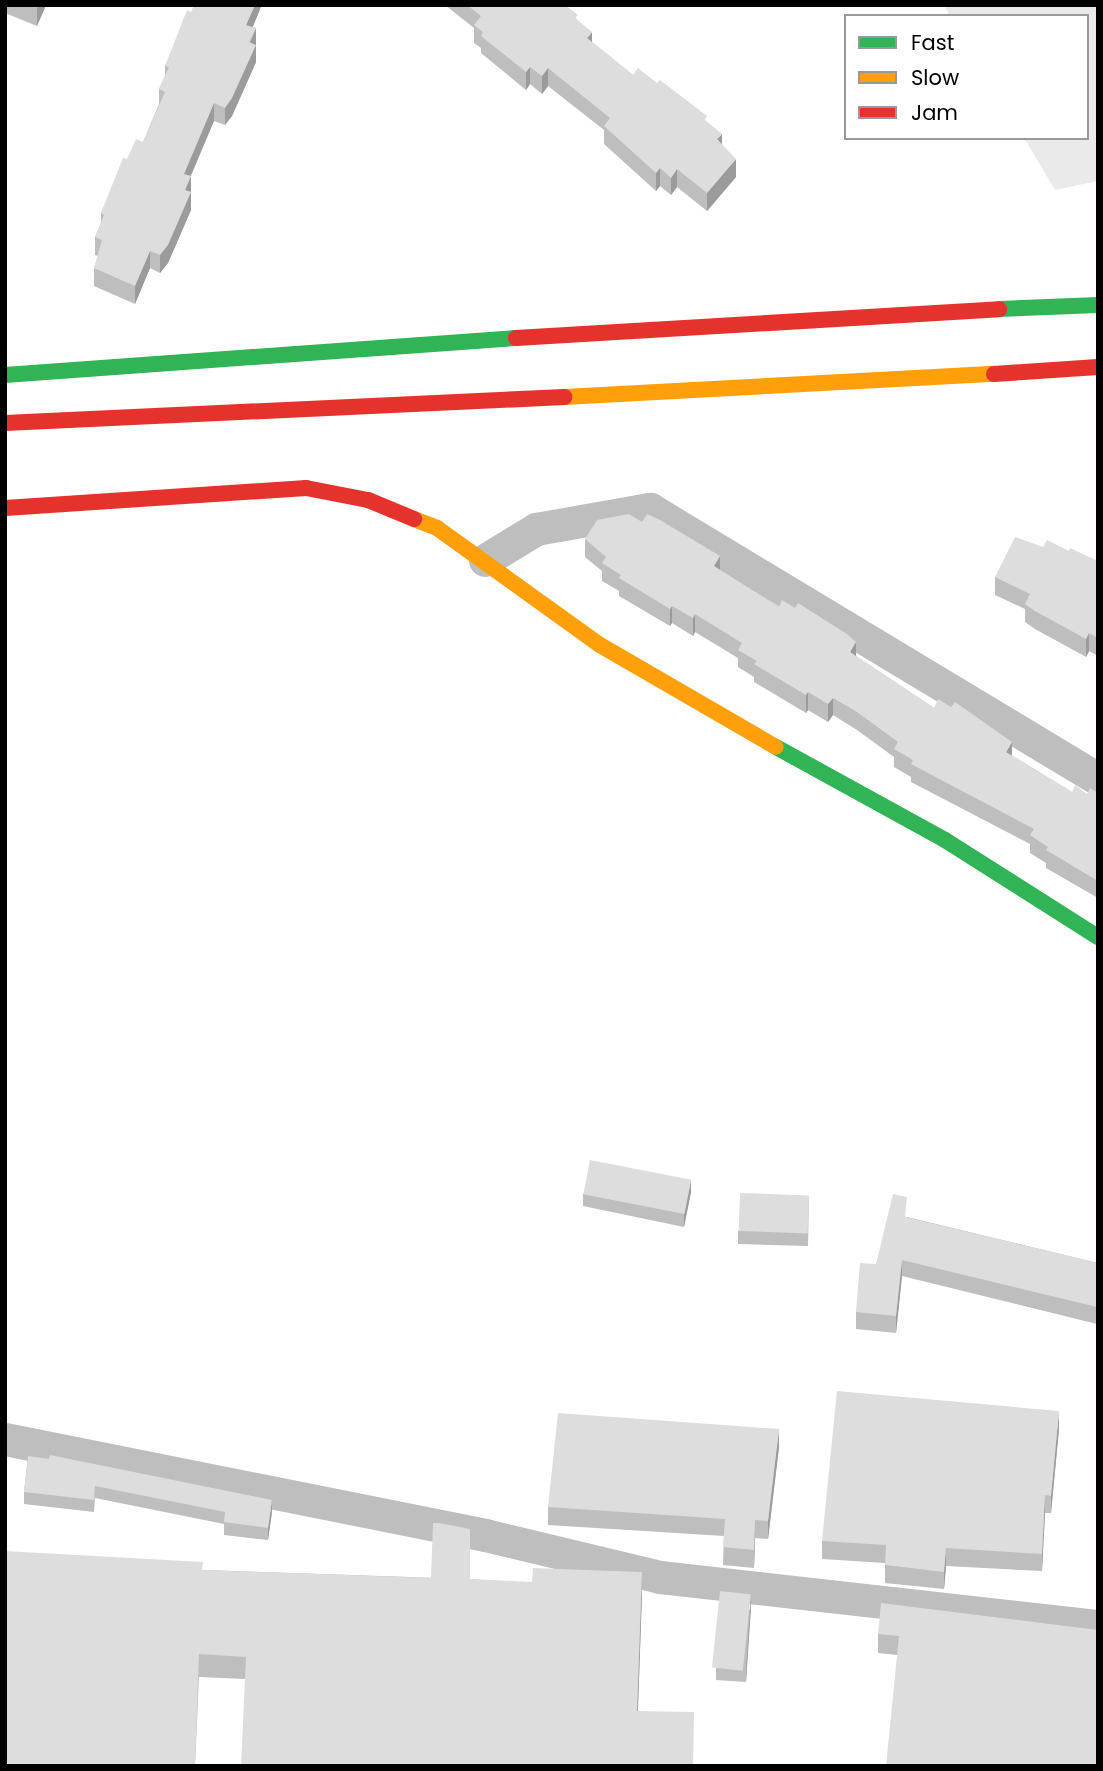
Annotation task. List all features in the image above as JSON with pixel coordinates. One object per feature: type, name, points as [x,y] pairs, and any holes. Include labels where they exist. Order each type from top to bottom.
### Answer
[{"type":"main road","points":[[5,375],[766,320],[1098,305]]},
{"type":"main road","points":[[5,423],[765,388],[1098,367]]},
{"type":"main road","points":[[5,508],[306,488],[368,500],[438,528],[485,559],[600,645],[715,714],[945,840],[1098,937]]},
{"type":"street","points":[[485,559],[536,529],[650,509],[1098,779]]},
{"type":"street","points":[[5,1439],[485,1535],[660,1577],[1098,1626]]},
{"type":"shaded area","points":[[944,5],[1098,5],[1098,181],[1055,190],[1025,140],[1089,140],[1089,14],[949,14]]},
{"type":"building","points":[[194,5],[255,5],[246,25],[256,28],[249,42],[256,45],[225,108],[214,103],[184,174],[191,176],[185,190],[191,192],[168,245],[160,255],[150,251],[135,286],[94,268],[102,240],[95,237],[104,215],[101,213],[123,158],[127,159],[136,139],[143,142],[165,92],[159,89],[169,67],[165,66],[187,10],[191,12]]},
{"type":"building","points":[[467,5],[565,5],[578,15],[575,18],[592,32],[587,38],[633,75],[638,68],[657,83],[660,80],[707,116],[705,120],[722,134],[717,139],[736,159],[707,193],[677,169],[671,178],[660,168],[656,173],[604,126],[610,118],[548,68],[542,76],[530,67],[526,72],[481,36],[483,32],[474,25],[481,16]]},
{"type":"building","points":[[629,514],[642,522],[647,514],[660,520],[720,556],[714,566],[779,607],[782,600],[795,608],[798,603],[856,642],[850,652],[934,708],[938,699],[951,707],[955,702],[1012,742],[1006,752],[1072,792],[1075,785],[1087,794],[1090,788],[1098,793],[1098,881],[1046,850],[1048,847],[1030,835],[1034,829],[911,764],[913,760],[894,749],[898,742],[857,712],[833,698],[828,704],[808,692],[806,695],[754,664],[757,661],[738,650],[742,643],[695,614],[693,618],[672,606],[670,609],[619,578],[621,575],[602,563],[606,557],[585,539],[597,520]]},
{"type":"building","points":[[1015,537],[1043,547],[1047,540],[1098,561],[1098,638],[1089,633],[1086,639],[1035,611],[1025,604],[1030,594],[995,577]]},
{"type":"building","points":[[590,1160],[691,1180],[684,1214],[583,1194]]},
{"type":"building","points":[[740,1193],[809,1195],[808,1233],[739,1231]]},
{"type":"building","points":[[893,1194],[907,1197],[905,1217],[1098,1263],[1097,1307],[902,1260],[896,1316],[856,1312],[860,1263],[876,1264]]},
{"type":"building","points":[[837,1391],[1059,1411],[1051,1496],[1045,1495],[1042,1554],[946,1548],[944,1572],[885,1565],[886,1545],[822,1541]]},
{"type":"building","points":[[558,1413],[779,1429],[768,1521],[755,1520],[754,1550],[723,1547],[725,1519],[548,1507]]},
{"type":"building","points":[[50,1455],[272,1500],[268,1528],[224,1522],[225,1512],[95,1486],[94,1500],[24,1492],[28,1456],[49,1459]]},
{"type":"building","points":[[433,1523],[470,1529],[470,1579],[532,1582],[533,1568],[642,1572],[637,1711],[694,1712],[693,1766],[241,1766],[246,1657],[199,1654],[195,1766],[5,1766],[5,1551],[203,1562],[202,1570],[431,1578]]},
{"type":"building","points":[[720,1591],[751,1594],[743,1671],[712,1668]]},
{"type":"building","points":[[881,1603],[1098,1630],[1098,1766],[886,1766],[899,1636],[878,1634]]},
{"type":"traffic: fast","points":[[999,309],[1098,305]]},
{"type":"traffic: fast","points":[[5,375],[516,338]]},
{"type":"traffic: fast","points":[[776,747],[945,840],[1098,937]]},
{"type":"traffic: slow","points":[[564,397],[994,374]]},
{"type":"traffic: slow","points":[[414,519],[437,528],[600,645],[776,747]]},
{"type":"traffic: jam","points":[[516,338],[999,309]]},
{"type":"traffic: jam","points":[[994,374],[1098,367]]},
{"type":"traffic: jam","points":[[5,423],[564,397]]},
{"type":"traffic: jam","points":[[5,508],[306,488],[368,500],[414,519]]}]
